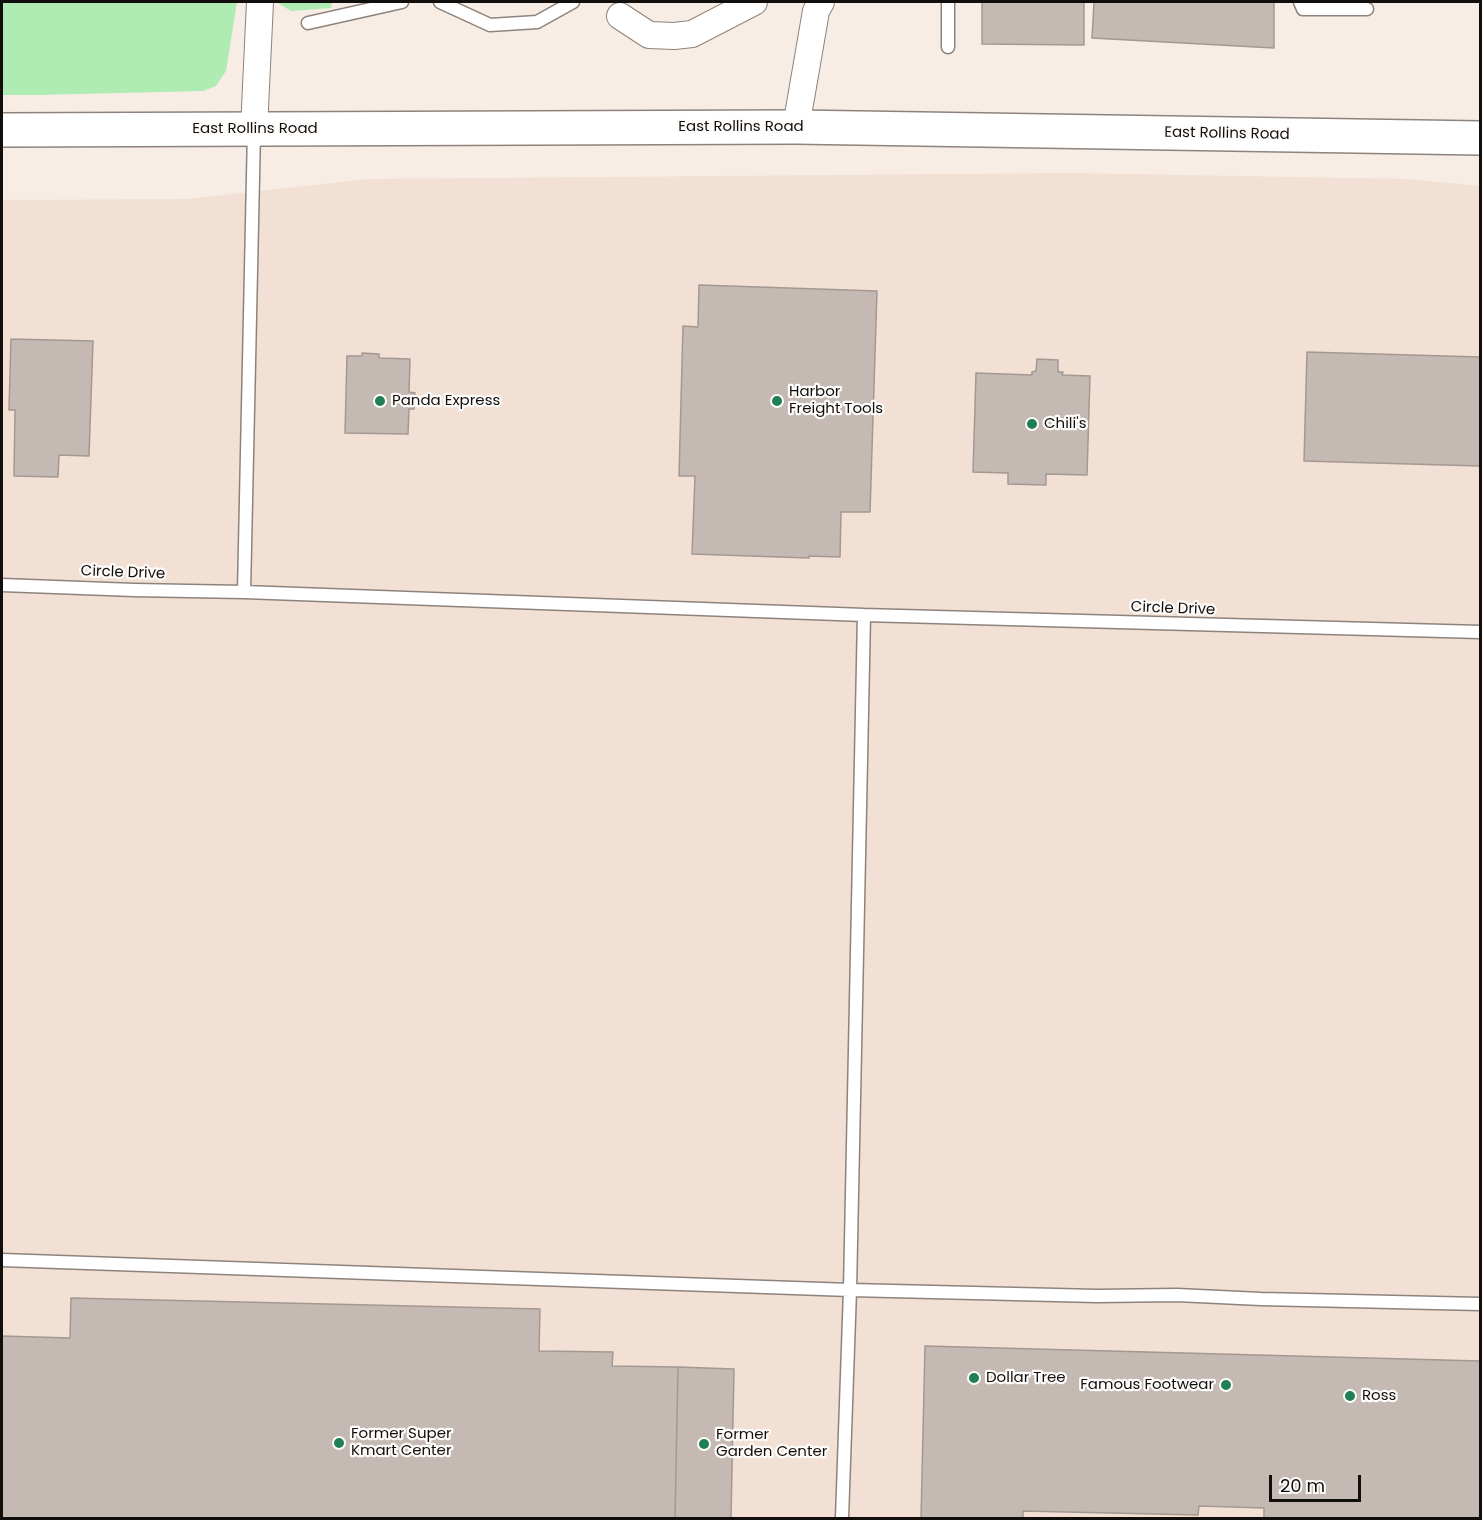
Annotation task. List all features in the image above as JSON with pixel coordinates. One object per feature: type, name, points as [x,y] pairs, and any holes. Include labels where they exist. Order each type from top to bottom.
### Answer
[{"type":"main road","name":"East Rollins Road","points":[[2,130],[796,127],[1480,138]]},
{"type":"street","points":[[254,129],[260,2]]},
{"type":"street","points":[[617,9],[649,35],[674,36],[692,34],[754,2]]},
{"type":"street","points":[[796,127],[816,11],[821,2]]},
{"type":"lane","points":[[308,23],[402,2]]},
{"type":"lane","points":[[440,2],[490,26],[537,22],[573,2]]},
{"type":"lane","points":[[948,2],[948,46]]},
{"type":"lane","points":[[1300,2],[1303,9],[1367,9]]},
{"type":"lane","points":[[244,592],[254,129]]},
{"type":"lane","name":"Circle Drive","points":[[2,585],[864,615],[1480,632]]},
{"type":"lane","points":[[842,1518],[850,1290],[864,615]]},
{"type":"lane","points":[[2,1260],[850,1290],[1097,1296],[1177,1295],[1480,1304]]},
{"type":"shaded area","points":[[1071,173],[1407,179],[1480,186],[1480,1518],[2,1518],[2,200],[187,199],[369,179]]},
{"type":"green space","points":[[2,2],[237,2],[226,71],[216,86],[203,91],[2,95]]},
{"type":"green space","points":[[278,2],[332,2],[331,8],[291,11]]},
{"type":"building","points":[[982,2],[1084,2],[1084,45],[982,44]]},
{"type":"building","points":[[1094,2],[1274,2],[1274,48],[1092,38]]},
{"type":"building","name":"Harbor Freight Tools","points":[[699,285],[877,291],[870,512],[841,512],[840,557],[692,554],[695,476],[679,476],[683,326],[698,327]]},
{"type":"building","points":[[11,339],[93,341],[89,456],[59,455],[58,477],[14,476],[15,410],[9,410]]},
{"type":"building","points":[[1307,352],[1480,357],[1480,466],[1304,461]]},
{"type":"building","name":"Panda Express","points":[[362,353],[379,354],[379,358],[410,359],[409,392],[415,393],[414,409],[409,409],[408,434],[345,433],[347,356],[362,356]]},
{"type":"building","name":"Chili's","points":[[1037,359],[1058,360],[1058,372],[1063,372],[1062,375],[1090,376],[1087,475],[1046,474],[1046,485],[1008,484],[1008,473],[973,472],[976,373],[1032,375],[1032,372],[1036,371]]},
{"type":"building","name":"Former Super Kmart Center","points":[[71,1298],[540,1309],[539,1351],[613,1352],[612,1366],[678,1367],[675,1518],[2,1518],[2,1336],[70,1338]]},
{"type":"building","points":[[925,1346],[1480,1361],[1480,1518],[1264,1518],[1264,1508],[1199,1506],[1198,1515],[1023,1511],[1023,1518],[921,1518]]},
{"type":"building","name":"Former Garden Center","points":[[678,1367],[734,1369],[731,1518],[675,1518]]},
{"type":"place","name":"Panda Express","points":[[380,401]]},
{"type":"place","name":"Harbor Freight Tools","points":[[777,401]]},
{"type":"place","name":"Chili's","points":[[1032,424]]},
{"type":"place","name":"Dollar Tree","points":[[974,1378]]},
{"type":"place","name":"Famous Footwear","points":[[1226,1385]]},
{"type":"place","name":"Ross","points":[[1350,1396]]},
{"type":"place","name":"Former Super Kmart Center","points":[[339,1443]]},
{"type":"place","name":"Former Garden Center","points":[[704,1444]]}]
